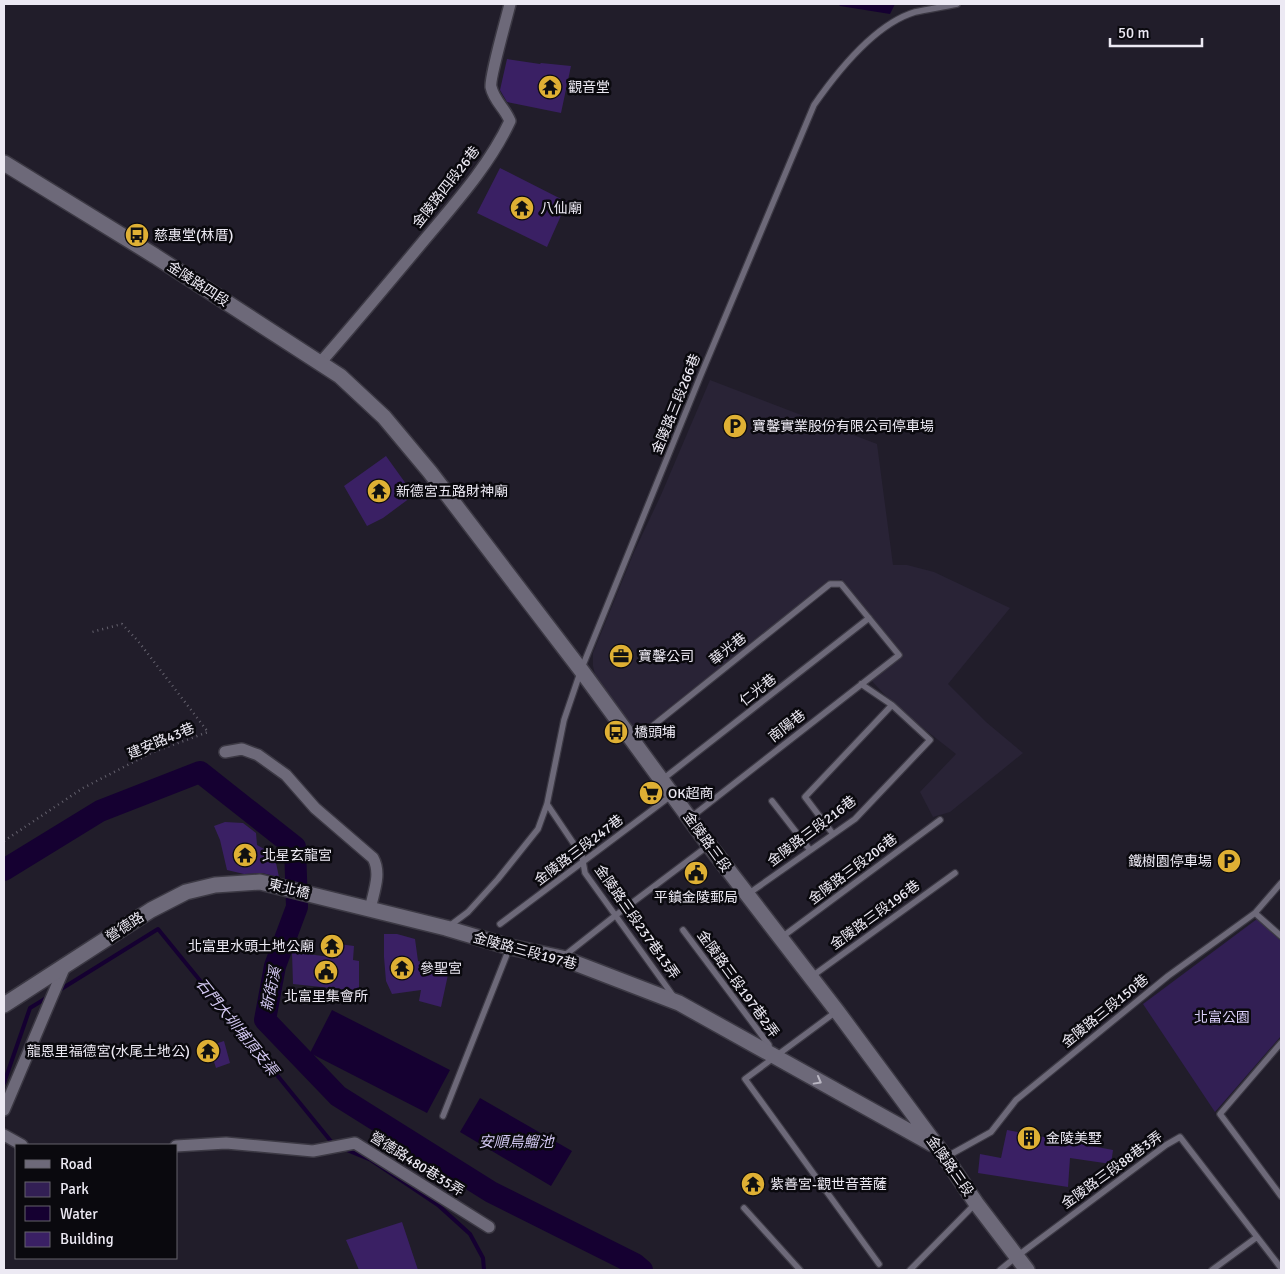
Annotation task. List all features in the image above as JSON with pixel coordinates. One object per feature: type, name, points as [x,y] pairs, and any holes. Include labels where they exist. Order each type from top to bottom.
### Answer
[{"type":"main road","name":"金陵路四段","points":[[4,163],[155,256],[340,376],[384,416]]},
{"type":"main road","name":"金陵路三段","points":[[384,416],[430,472],[581,670],[746,895],[837,1011],[1027,1270]]},
{"type":"main road","name":"東北橋","points":[[260,882],[319,896]]},
{"type":"main road","name":"營德路","points":[[4,1005],[151,910],[186,892],[215,885],[260,882]]},
{"type":"main road","name":"金陵路三段197巷","points":[[319,896],[446,928],[510,947],[562,958],[678,1003],[941,1152]]},
{"type":"street","name":"金陵路四段26巷","points":[[320,363],[454,204],[484,165],[503,136],[510,121],[504,109],[496,100],[490,85],[510,4]]},
{"type":"street","points":[[225,752],[242,749],[258,755],[286,775],[315,808],[373,858],[378,872],[370,910]]},
{"type":"street","points":[[4,1110],[64,966]]},
{"type":"street","points":[[4,1135],[20,1144]]},
{"type":"street","name":"營德路480巷35弄","points":[[178,1146],[226,1143],[313,1151],[355,1143],[489,1227]]},
{"type":"lane","name":"金陵路三段266巷","points":[[446,928],[468,912],[504,872],[538,829],[547,804],[564,720],[581,670],[814,105],[835,76],[882,29],[914,13],[957,4]]},
{"type":"lane","name":"華光巷","points":[[633,741],[830,584],[841,584],[869,618]]},
{"type":"lane","name":"南陽巷","points":[[690,818],[899,655],[869,618]]},
{"type":"lane","name":"仁光巷","points":[[662,780],[869,618]]},
{"type":"lane","points":[[833,834],[805,797],[892,705],[860,684]]},
{"type":"lane","name":"金陵路三段216巷","points":[[746,895],[855,819],[930,740],[892,705]]},
{"type":"lane","name":"金陵路三段247巷","points":[[500,924],[672,795]]},
{"type":"lane","points":[[772,801],[810,850]]},
{"type":"lane","name":"金陵路三段237巷13弄","points":[[547,804],[582,856],[585,873],[678,1003]]},
{"type":"lane","name":"金陵路三段206巷","points":[[780,938],[940,820]]},
{"type":"lane","points":[[562,958],[709,845]]},
{"type":"lane","name":"金陵路三段196巷","points":[[810,978],[955,873]]},
{"type":"lane","name":"金陵路三段150巷","points":[[941,1152],[992,1132],[1016,1100],[1168,976],[1255,913],[1281,883]]},
{"type":"lane","points":[[1255,913],[1281,936]]},
{"type":"lane","name":"金陵路三段197巷2弄","points":[[683,930],[769,1045],[773,1056]]},
{"type":"lane","points":[[443,1116],[510,947]]},
{"type":"lane","points":[[837,1011],[773,1056],[745,1079],[879,1264]]},
{"type":"lane","points":[[1281,1044],[1220,1114],[1281,1196]]},
{"type":"lane","name":"金陵路三段88巷3弄","points":[[1000,1270],[1016,1256],[1158,1151],[1180,1137],[1281,1268]]},
{"type":"lane","points":[[910,1270],[976,1203]]},
{"type":"lane","points":[[744,1208],[800,1270]]},
{"type":"lane","points":[[1212,1270],[1257,1237]]},
{"type":"path","name":"建安路43巷","points":[[4,841],[83,788],[151,753],[208,732],[138,641],[122,624],[92,632]]},
{"type":"shaded area","points":[[710,380],[877,444],[893,565],[907,565],[934,572],[1010,608],[948,684],[986,722],[1023,753],[950,812],[933,817],[920,792],[956,754],[895,706],[871,680],[903,656],[841,579],[727,664],[636,736],[596,679],[593,653],[634,552],[661,495]]},
{"type":"green space","name":"北富公園","points":[[1257,919],[1281,941],[1281,1036],[1215,1112],[1143,1004]]},
{"type":"water","points":[[838,4],[895,4],[890,14],[840,6]]},
{"type":"water","points":[[332,1010],[450,1070],[427,1113],[310,1053]]},
{"type":"water","name":"安順烏鰡池","points":[[480,1098],[572,1151],[551,1186],[460,1132]]},
{"type":"building","points":[[507,59],[571,66],[561,113],[507,102],[500,90]]},
{"type":"building","name":"八仙廟","points":[[500,168],[567,202],[547,247],[477,213]]},
{"type":"building","name":"新德宮五路財神廟","points":[[386,456],[414,495],[383,518],[367,526],[344,486]]},
{"type":"building","name":"北星玄龍宮","points":[[225,822],[243,823],[256,833],[257,845],[264,849],[270,860],[276,863],[279,877],[262,873],[244,874],[227,870],[220,840],[214,826]]},
{"type":"building","name":"參聖宮","points":[[384,934],[397,934],[415,939],[418,961],[449,970],[441,1007],[419,1001],[421,990],[392,994],[386,981]]},
{"type":"building","name":"北富里集會所","points":[[339,944],[354,946],[353,960],[359,961],[359,991],[293,984],[292,952],[338,958]]},
{"type":"building","points":[[224,1041],[230,1063],[216,1068],[209,1046]]},
{"type":"building","points":[[1007,1130],[1113,1150],[1111,1164],[1070,1158],[1068,1187],[978,1173],[980,1154],[1001,1158]]},
{"type":"building","name":"紫善宮-觀世音菩薩","points":[[754,1172],[764,1183],[751,1195],[741,1184]]},
{"type":"building","points":[[402,1222],[418,1270],[359,1270],[346,1240]]},
{"type":"waterway","name":"新街溪","points":[[4,870],[100,811],[200,772],[295,847],[297,907],[275,966],[265,1020],[338,1096],[491,1192],[635,1264],[642,1270]]},
{"type":"waterway","name":"石門大圳埔頂支渠","points":[[58,991],[158,929],[334,1145]]},
{"type":"waterway","name":"石門大圳埔頂支渠","points":[[4,1083],[30,1008],[48,997]]},
{"type":"waterway","name":"石門大圳埔頂支渠","points":[[342,1148],[371,1160],[438,1205],[470,1234],[483,1258],[484,1270]]},
{"type":"place","name":"觀音堂","points":[[550,87]]},
{"type":"place","name":"八仙廟","points":[[522,208]]},
{"type":"place","name":"慈惠堂(林厝)","points":[[137,235]]},
{"type":"place","name":"寶馨實業股份有限公司停車場","points":[[735,426]]},
{"type":"place","name":"新德宮五路財神廟","points":[[379,491]]},
{"type":"place","name":"寶馨公司","points":[[621,656]]},
{"type":"place","name":"橋頭埔","points":[[616,732]]},
{"type":"place","name":"OK超商","points":[[651,793]]},
{"type":"place","name":"北星玄龍宮","points":[[245,855]]},
{"type":"place","name":"鐵樹園停車場","points":[[1229,861]]},
{"type":"place","name":"平鎮金陵郵局","points":[[696,873]]},
{"type":"place","name":"北富里水頭土地公廟","points":[[332,946]]},
{"type":"place","name":"參聖宮","points":[[402,968]]},
{"type":"place","name":"北富里集會所","points":[[326,972]]},
{"type":"place","name":"龍恩里福德宮(水尾土地公)","points":[[208,1051]]},
{"type":"place","name":"金陵美墅","points":[[1029,1138]]},
{"type":"place","name":"紫善宮-觀世音菩薩","points":[[753,1184]]}]
